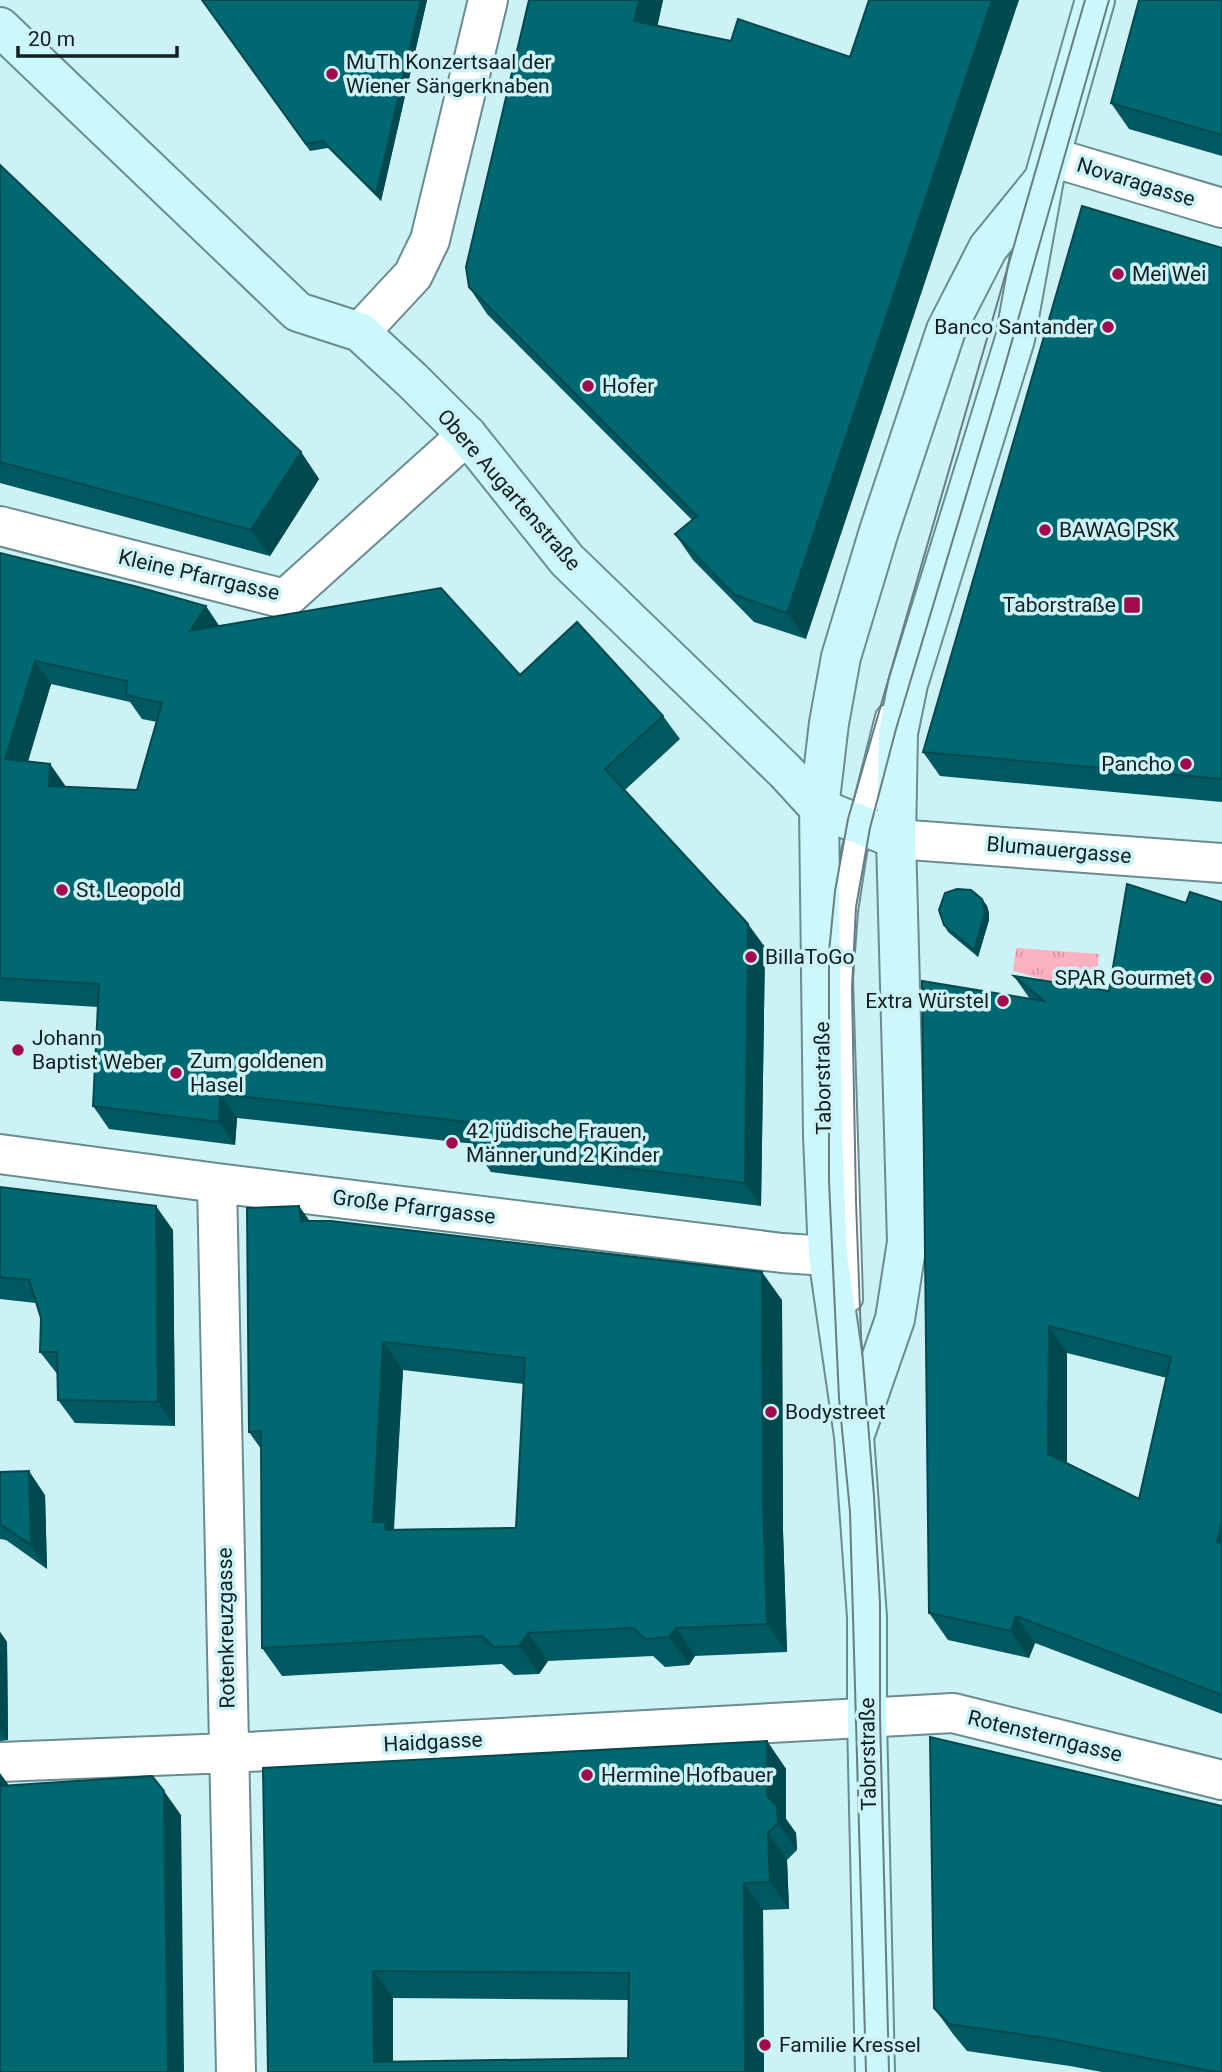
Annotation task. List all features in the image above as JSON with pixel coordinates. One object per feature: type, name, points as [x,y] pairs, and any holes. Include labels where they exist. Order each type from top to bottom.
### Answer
[{"type":"main road","name":"Taborstraße","points":[[854,1436],[895,1320],[907,1242],[896,839],[898,733],[908,684],[1015,339],[1048,168],[1095,0]]},
{"type":"main road","name":"Obere Augartenstraße","points":[[0,27],[298,312],[360,332],[413,381],[467,435],[567,560],[778,763],[819,808],[896,839]]},
{"type":"main road","name":"Taborstraße","points":[[876,2072],[867,1618],[854,1436],[828,1256],[823,1135],[819,808],[829,723],[841,657],[946,330],[988,248],[1048,168]]},
{"type":"street","points":[[360,332],[413,275],[430,240],[488,0]]},
{"type":"street","name":"Novaragasse","points":[[1048,168],[1222,208]]},
{"type":"street","name":"Kleine Pfarrgasse","points":[[0,526],[285,599],[467,435]]},
{"type":"street","name":"Blumauergasse","points":[[896,839],[1222,863]]},
{"type":"street","name":"Große Pfarrgasse","points":[[0,1154],[768,1251],[828,1256]]},
{"type":"street","name":"Rotenkreuzgasse","points":[[217,1183],[236,2072]]},
{"type":"street","name":"Rotensterngasse","points":[[867,1719],[953,1713],[1222,1780]]},
{"type":"street","name":"Haidgasse","points":[[0,1762],[229,1753],[867,1719]]},
{"type":"lane","name":"Taborstraße","points":[[854,1436],[840,979],[845,911],[859,824],[898,680],[1048,168]]},
{"type":"green space","points":[[1016,948],[1099,954],[1096,992],[1037,1008],[1039,978],[1013,971]]},
{"type":"building","name":"MuTh Konzertsaal der Wiener Sängerknaben","points":[[202,0],[421,0],[376,194],[323,141],[306,144]]},
{"type":"building","points":[[529,0],[639,0],[634,21],[731,41],[738,19],[850,57],[869,0],[992,0],[787,613],[735,595],[675,534],[697,516],[469,287],[466,267]]},
{"type":"building","points":[[1139,0],[1222,0],[1222,135],[1111,103]]},
{"type":"building","points":[[0,165],[301,452],[251,530],[0,462]]},
{"type":"building","points":[[1082,206],[1222,248],[1222,779],[923,752]]},
{"type":"building","points":[[0,553],[206,606],[190,631],[441,588],[520,675],[577,622],[663,716],[605,769],[748,924],[745,1183],[474,1148],[477,1123],[220,1094],[219,1122],[93,1106],[99,984],[0,978]],"holes":[[[35,661],[127,681],[126,695],[162,703],[137,790],[49,786],[50,764],[5,759]]]},
{"type":"building","points":[[1127,884],[1186,903],[1190,892],[1222,902],[1222,1521],[1217,1542],[1222,1543],[1222,1695],[1016,1616],[1011,1631],[929,1613],[922,981],[1044,1001],[1014,976],[1109,991]],"holes":[[[1049,1326],[1171,1357],[1139,1499],[1048,1454]]]},
{"type":"building","points":[[957,889],[971,890],[982,899],[984,906],[985,913],[974,950],[944,925],[939,910],[945,893]]},
{"type":"building","points":[[0,1187],[156,1206],[158,1402],[58,1400],[57,1352],[40,1352],[41,1318],[29,1280],[0,1277]]},
{"type":"building","points":[[299,1206],[301,1221],[331,1221],[762,1272],[763,1503],[767,1624],[676,1628],[669,1637],[645,1639],[633,1628],[528,1633],[519,1646],[494,1647],[482,1636],[262,1648],[261,1431],[249,1432],[247,1208]],"holes":[[[383,1342],[525,1358],[516,1528],[386,1530],[385,1522],[373,1522]]]},
{"type":"building","points":[[29,1471],[31,1545],[0,1524],[0,1472]]},
{"type":"building","points":[[930,1737],[1222,1806],[1222,2072],[1052,2039],[949,2024],[934,2008]]},
{"type":"building","points":[[767,1741],[767,1796],[777,1806],[778,1823],[768,1833],[770,1882],[744,1883],[745,2072],[268,2072],[263,1768]],"holes":[[[373,1971],[629,1973],[628,2058],[374,2062]]]},
{"type":"building","points":[[152,1776],[164,1791],[168,2072],[0,2072],[0,1786]]},
{"type":"tram line","points":[[866,2072],[850,1512],[839,1398],[829,1181],[829,952],[835,891],[848,819],[1085,0]]},
{"type":"tram line","points":[[889,2072],[880,1718],[880,1603],[861,1337],[856,1201],[852,988],[856,907],[870,828],[896,729],[1002,376],[1109,0]]},
{"type":"place","name":"MuTh Konzertsaal der Wiener Sängerknaben","points":[[332,74]]},
{"type":"place","name":"Mei Wei","points":[[1118,274]]},
{"type":"place","name":"Banco Santander","points":[[1108,327]]},
{"type":"place","name":"Hofer","points":[[588,386]]},
{"type":"place","name":"BAWAG PSK","points":[[1045,530]]},
{"type":"place","name":"Taborstraße","points":[[1132,605]]},
{"type":"place","name":"Pancho","points":[[1186,764]]},
{"type":"place","name":"St. Leopold","points":[[62,890]]},
{"type":"place","name":"BillaToGo","points":[[751,957]]},
{"type":"place","name":"SPAR Gourmet","points":[[1206,978]]},
{"type":"place","name":"Extra Würstel","points":[[1003,1001]]},
{"type":"place","name":"Johann Baptist Weber","points":[[18,1050]]},
{"type":"place","name":"Zum goldenen Hasel","points":[[176,1073]]},
{"type":"place","name":"42 jüdische Frauen, Männer und 2 Kinder","points":[[452,1143]]},
{"type":"place","name":"Bodystreet","points":[[771,1412]]},
{"type":"place","name":"Hermine Hofbauer","points":[[587,1775]]},
{"type":"place","name":"Familie Kressel","points":[[765,2045]]}]
